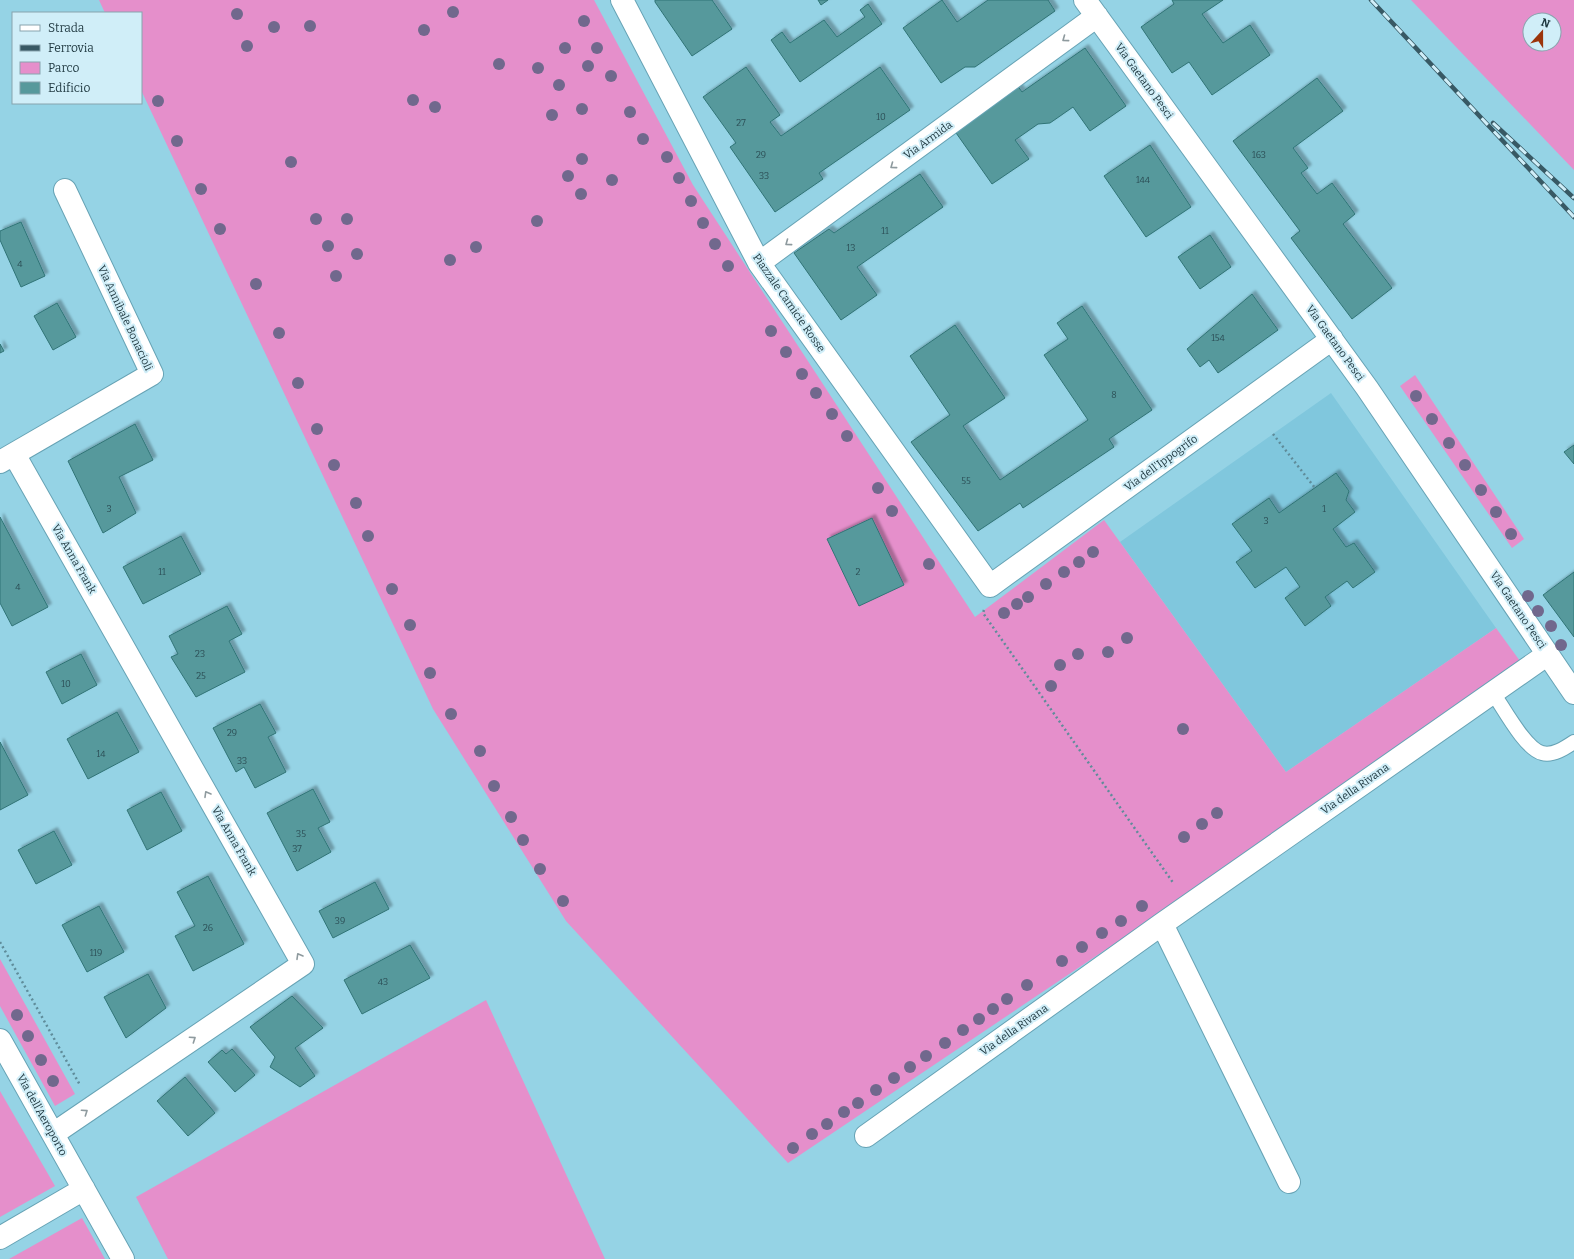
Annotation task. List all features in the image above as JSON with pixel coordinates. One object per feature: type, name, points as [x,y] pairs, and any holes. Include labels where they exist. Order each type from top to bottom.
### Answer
[{"type":"street","name":"Piazzale Camicie Rosse","points":[[622,0],[760,263],[990,586]]},
{"type":"street","name":"Via Armida","points":[[760,263],[1091,8]]},
{"type":"street","name":"Via Gaetano Pesci","points":[[1091,8],[1368,388],[1574,693]]},
{"type":"street","name":"Via Annibale Bonacioli","points":[[7,458],[152,374],[65,190]]},
{"type":"street","name":"Via dell'Ippogrifo","points":[[990,586],[1332,340]]},
{"type":"street","name":"Via Anna Frank","points":[[7,458],[304,964],[53,1134]]},
{"type":"street","name":"Via della Rivana","points":[[866,1136],[1162,924],[1548,654]]},
{"type":"street","points":[[1162,924],[1289,1182]]},
{"type":"street","name":"Via dell'Aeroporto","points":[[0,1040],[123,1259]]},
{"type":"street","points":[[0,1238],[84,1189]]},
{"type":"lane","points":[[1493,693],[1526,742],[1533,749],[1541,753],[1548,753],[1558,751],[1574,742]]},
{"type":"path","points":[[1273,434],[1315,488]]},
{"type":"path","points":[[990,586],[983,613],[1175,885],[1188,906]]},
{"type":"path","points":[[0,942],[93,1107]]},
{"type":"shaded area","points":[[1331,393],[1496,628],[1286,772],[1120,542]]},
{"type":"green space","points":[[99,0],[594,0],[693,185],[975,617],[1104,520],[1286,772],[1496,628],[1520,661],[1181,899],[788,1163],[566,921],[433,709],[142,92],[142,12],[105,12]]},
{"type":"green space","points":[[1411,0],[1574,0],[1574,170]]},
{"type":"green space","points":[[1415,375],[1524,539],[1512,548],[1400,386]]},
{"type":"green space","points":[[0,959],[75,1094],[55,1106],[0,1006]]},
{"type":"green space","points":[[486,1000],[605,1259],[168,1259],[136,1197]]},
{"type":"green space","points":[[0,1091],[55,1186],[0,1217]]},
{"type":"green space","points":[[82,1218],[105,1259],[9,1259]]},
{"type":"building","points":[[655,0],[712,0],[732,29],[692,56]]},
{"type":"building","points":[[818,0],[828,0],[821,5]]},
{"type":"building","points":[[942,0],[957,22],[988,0],[1048,0],[1055,11],[975,67],[965,67],[941,83],[903,28]]},
{"type":"building","points":[[1172,0],[1223,0],[1202,14],[1223,43],[1250,25],[1270,55],[1212,95],[1189,62],[1172,73],[1141,27],[1174,4]]},
{"type":"building","points":[[868,4],[882,24],[800,82],[771,40],[782,32],[790,43],[824,20],[837,37],[865,17],[860,10]]},
{"type":"building","points":[[1085,48],[1126,106],[1090,131],[1073,107],[1050,123],[1038,124],[1015,140],[1029,159],[992,184],[954,130],[1017,85],[1022,92]]},
{"type":"building","points":[[746,67],[780,115],[770,122],[781,136],[880,67],[910,110],[819,173],[823,179],[775,212],[730,147],[736,143],[703,97]]},
{"type":"building","points":[[1317,78],[1343,111],[1293,148],[1308,168],[1301,173],[1317,194],[1332,183],[1355,214],[1343,224],[1392,288],[1352,319],[1291,238],[1300,231],[1233,141]]},
{"type":"building","points":[[1150,145],[1191,207],[1146,237],[1104,176]]},
{"type":"building","points":[[920,174],[943,207],[857,267],[877,295],[841,320],[794,253],[829,229],[834,233]]},
{"type":"building","points":[[21,222],[45,276],[21,287],[0,240],[0,231]]},
{"type":"building","points":[[1210,235],[1231,267],[1200,289],[1178,257]]},
{"type":"building","points":[[1252,294],[1278,330],[1218,373],[1209,360],[1200,367],[1187,349]]},
{"type":"building","points":[[57,303],[76,337],[53,350],[34,316]]},
{"type":"building","points":[[1082,306],[1152,410],[1109,439],[1114,447],[1023,508],[1020,503],[978,531],[911,442],[950,415],[910,356],[955,325],[1005,398],[963,426],[1000,480],[1088,420],[1044,355],[1068,339],[1057,323]]},
{"type":"building","points":[[0,344],[4,351],[0,353]]},
{"type":"building","points":[[135,424],[153,460],[119,477],[136,513],[103,533],[68,461]]},
{"type":"building","points":[[1574,445],[1574,464],[1564,452]]},
{"type":"building","points":[[1336,473],[1349,491],[1346,500],[1355,512],[1333,529],[1346,547],[1354,543],[1375,572],[1353,588],[1347,581],[1325,597],[1331,606],[1305,626],[1285,598],[1300,587],[1286,567],[1255,588],[1236,562],[1252,551],[1232,524],[1269,498],[1279,513]]},
{"type":"building","points":[[0,517],[48,607],[12,626],[0,603]]},
{"type":"building","points":[[872,518],[904,585],[859,606],[827,539]]},
{"type":"building","points":[[181,536],[201,574],[143,604],[123,567]]},
{"type":"building","points":[[1574,572],[1574,637],[1543,595]]},
{"type":"building","points":[[227,606],[242,634],[229,641],[245,672],[196,697],[171,657],[178,654],[169,636]]},
{"type":"building","points":[[81,654],[97,685],[62,704],[46,672]]},
{"type":"building","points":[[260,704],[276,733],[268,737],[286,772],[255,788],[244,767],[236,772],[213,728]]},
{"type":"building","points":[[117,712],[139,752],[88,779],[67,739]]},
{"type":"building","points":[[0,742],[28,795],[0,810]]},
{"type":"building","points":[[313,789],[330,822],[318,828],[331,852],[297,871],[267,813]]},
{"type":"building","points":[[161,792],[182,831],[147,850],[127,810]]},
{"type":"building","points":[[54,831],[72,865],[36,884],[18,850]]},
{"type":"building","points":[[208,876],[244,944],[193,971],[175,936],[195,926],[177,892]]},
{"type":"building","points":[[375,882],[389,909],[333,938],[319,911]]},
{"type":"building","points":[[99,906],[124,952],[87,972],[62,925]]},
{"type":"building","points":[[410,945],[430,978],[362,1014],[344,980]]},
{"type":"building","points":[[148,974],[166,1008],[126,1038],[104,997]]},
{"type":"building","points":[[292,996],[323,1028],[295,1048],[315,1076],[300,1087],[270,1067],[275,1057],[250,1027]]},
{"type":"building","points":[[232,1049],[255,1075],[235,1092],[208,1062],[222,1050],[226,1054]]},
{"type":"building","points":[[185,1077],[215,1113],[188,1136],[157,1101]]},
{"type":"railway","points":[[1371,0],[1574,217]]},
{"type":"railway","points":[[1493,123],[1574,198]]}]
